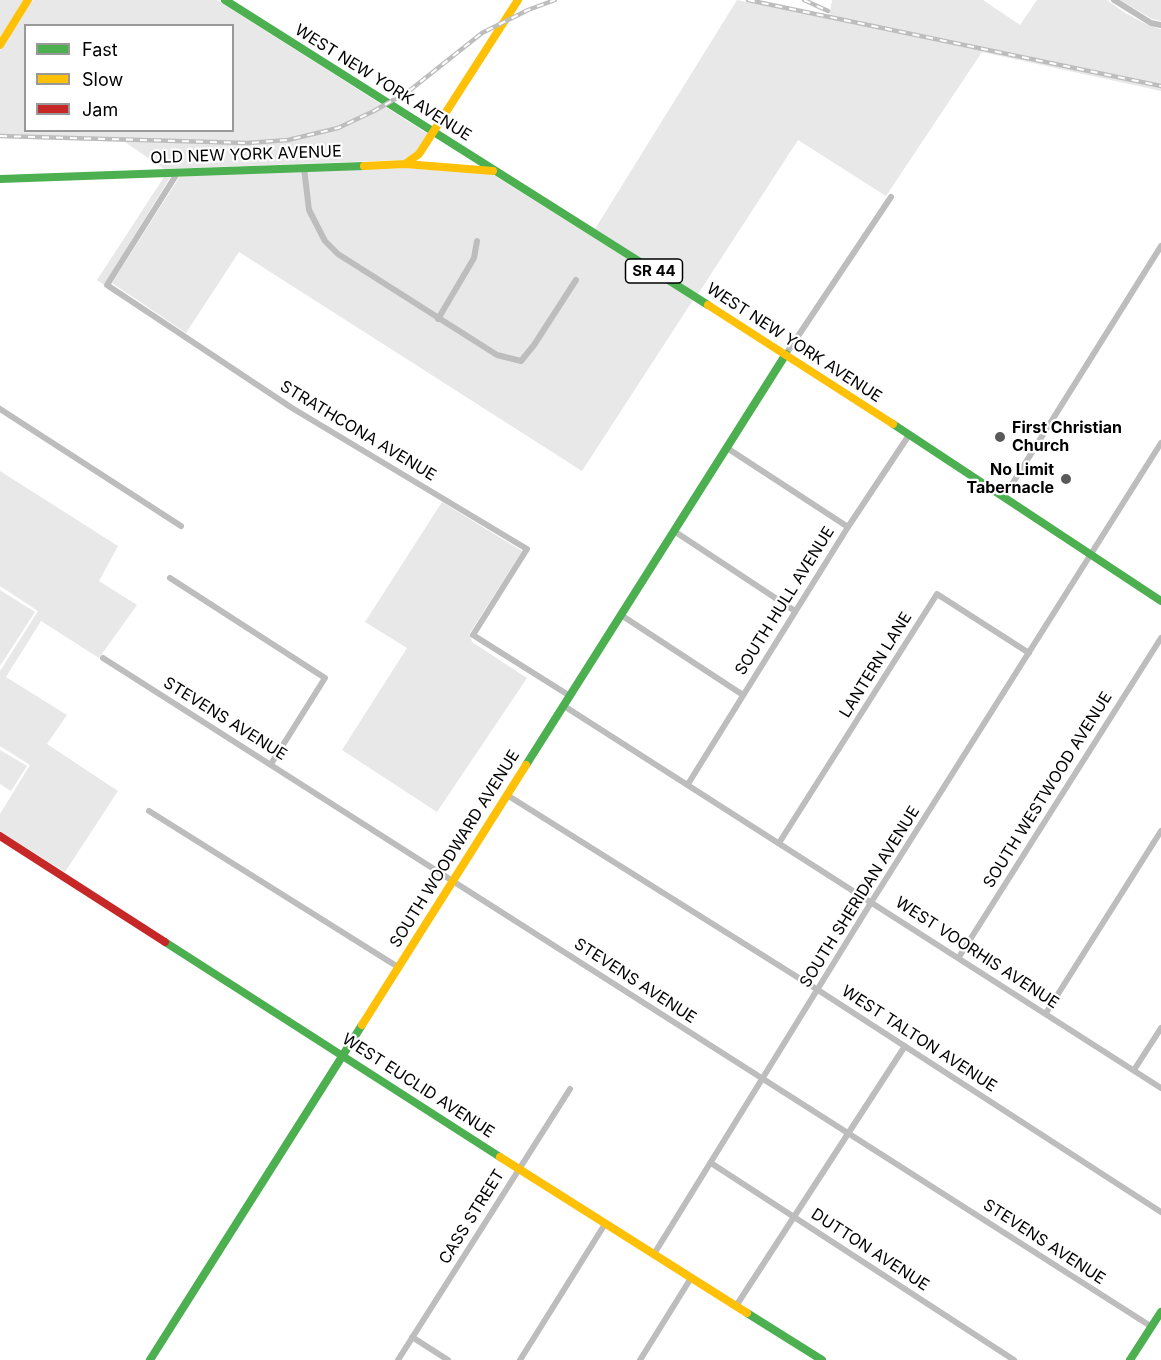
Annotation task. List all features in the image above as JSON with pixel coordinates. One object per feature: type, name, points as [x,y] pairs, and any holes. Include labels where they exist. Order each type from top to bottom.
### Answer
[{"type":"main road","points":[[0,45],[28,0]]},
{"type":"main road","name":"WEST NEW YORK AVENUE","points":[[225,0],[786,354],[1161,601]]},
{"type":"main road","points":[[405,164],[419,154],[518,0]]},
{"type":"main road","name":"OLD NEW YORK AVENUE","points":[[0,179],[405,164],[494,171]]},
{"type":"main road","name":"SOUTH WOODWARD AVENUE","points":[[150,1360],[341,1054],[786,354]]},
{"type":"main road","name":"WEST EUCLID AVENUE","points":[[0,836],[605,1224],[822,1360]]},
{"type":"main road","points":[[1130,1360],[1161,1312]]},
{"type":"street","points":[[1114,0],[1151,23],[1161,25]]},
{"type":"street","points":[[304,168],[309,210],[325,241],[338,255],[497,355],[521,361],[576,280]]},
{"type":"street","name":"STRATHCONA AVENUE","points":[[178,172],[107,285],[292,408],[527,549],[473,635],[570,696]]},
{"type":"street","points":[[786,354],[891,197]]},
{"type":"street","points":[[438,319],[474,258],[477,241]]},
{"type":"street","points":[[1004,497],[1161,246]]},
{"type":"street","points":[[0,409],[181,526]]},
{"type":"street","name":"SOUTH HULL AVENUE","points":[[688,784],[848,527],[909,435]]},
{"type":"street","name":"SOUTH SHERIDAN AVENUE","points":[[654,1254],[872,901],[1161,443]]},
{"type":"street","points":[[727,447],[848,527]]},
{"type":"street","points":[[674,531],[795,611]]},
{"type":"street","points":[[170,578],[325,678],[271,764]]},
{"type":"street","name":"LANTERN LANE","points":[[779,843],[937,594],[1029,653]]},
{"type":"street","points":[[621,615],[743,695]]},
{"type":"street","name":"SOUTH WESTWOOD AVENUE","points":[[959,957],[1161,638]]},
{"type":"street","name":"STEVENS AVENUE","points":[[103,658],[1152,1327]]},
{"type":"street","name":"WEST VOORHIS AVENUE","points":[[564,706],[1161,1088]]},
{"type":"street","name":"WEST TALTON AVENUE","points":[[507,795],[818,990],[1161,1212]]},
{"type":"street","points":[[148,811],[398,967]]},
{"type":"street","points":[[1046,1013],[1161,831]]},
{"type":"street","points":[[1134,1070],[1161,1028]]},
{"type":"street","points":[[736,1306],[850,1134],[905,1046]]},
{"type":"street","name":"CASS STREET","points":[[398,1360],[570,1089]]},
{"type":"street","name":"DUTTON AVENUE","points":[[711,1164],[1014,1360]]},
{"type":"street","points":[[520,1360],[605,1224]]},
{"type":"street","points":[[640,1360],[691,1278]]},
{"type":"street","points":[[412,1337],[448,1360]]},
{"type":"shaded area","points":[[0,0],[24,0],[0,38]]},
{"type":"shaded area","points":[[33,0],[217,0],[428,134],[416,152],[404,160],[164,169],[125,142],[0,138],[0,51]]},
{"type":"shaded area","points":[[737,0],[829,18],[832,0],[983,0],[1020,25],[1037,0],[1107,0],[1125,13],[1161,29],[1161,91],[982,52],[886,196],[798,140],[698,294],[595,229]]},
{"type":"shaded area","points":[[1120,0],[1161,0],[1161,21],[1152,19]]},
{"type":"shaded area","points":[[405,168],[492,174],[693,300],[582,471],[239,252],[186,333],[112,283],[180,176]]},
{"type":"shaded area","points":[[171,176],[104,285],[97,280],[164,177]]},
{"type":"shaded area","points":[[0,471],[118,546],[99,581],[137,605],[99,658],[41,621],[6,677],[67,715],[47,744],[118,791],[65,872],[0,831],[0,814],[30,765],[0,746],[0,671],[38,611],[0,586]]},
{"type":"shaded area","points":[[442,502],[522,551],[470,633],[472,642],[527,678],[437,812],[342,750],[407,648],[365,622]]},
{"type":"shaded area","points":[[0,590],[35,612],[0,666]]},
{"type":"shaded area","points":[[0,750],[27,766],[11,791],[0,784]]},
{"type":"railway","points":[[0,136],[247,143],[288,140],[338,128],[409,91],[482,33],[528,10],[555,0]]},
{"type":"railway","points":[[748,0],[1161,86]]},
{"type":"railway","points":[[804,0],[828,11]]},
{"type":"traffic: fast","points":[[225,0],[708,305]]},
{"type":"traffic: fast","points":[[0,179],[364,166]]},
{"type":"traffic: fast","points":[[526,765],[786,354]]},
{"type":"traffic: fast","points":[[893,424],[1161,601]]},
{"type":"traffic: fast","points":[[165,942],[500,1157]]},
{"type":"traffic: fast","points":[[150,1360],[362,1025]]},
{"type":"traffic: fast","points":[[1130,1360],[1161,1312]]},
{"type":"traffic: fast","points":[[747,1313],[822,1360]]},
{"type":"traffic: slow","points":[[0,45],[28,0]]},
{"type":"traffic: slow","points":[[405,164],[419,154],[518,0]]},
{"type":"traffic: slow","points":[[364,166],[405,164],[493,171]]},
{"type":"traffic: slow","points":[[708,305],[893,424]]},
{"type":"traffic: slow","points":[[362,1025],[526,765]]},
{"type":"traffic: slow","points":[[500,1157],[747,1313]]},
{"type":"traffic: jam","points":[[0,836],[165,942]]},
{"type":"place","name":"First Christian Church","points":[[1000,437]]},
{"type":"place","name":"No Limit Tabernacle","points":[[1066,479]]}]
